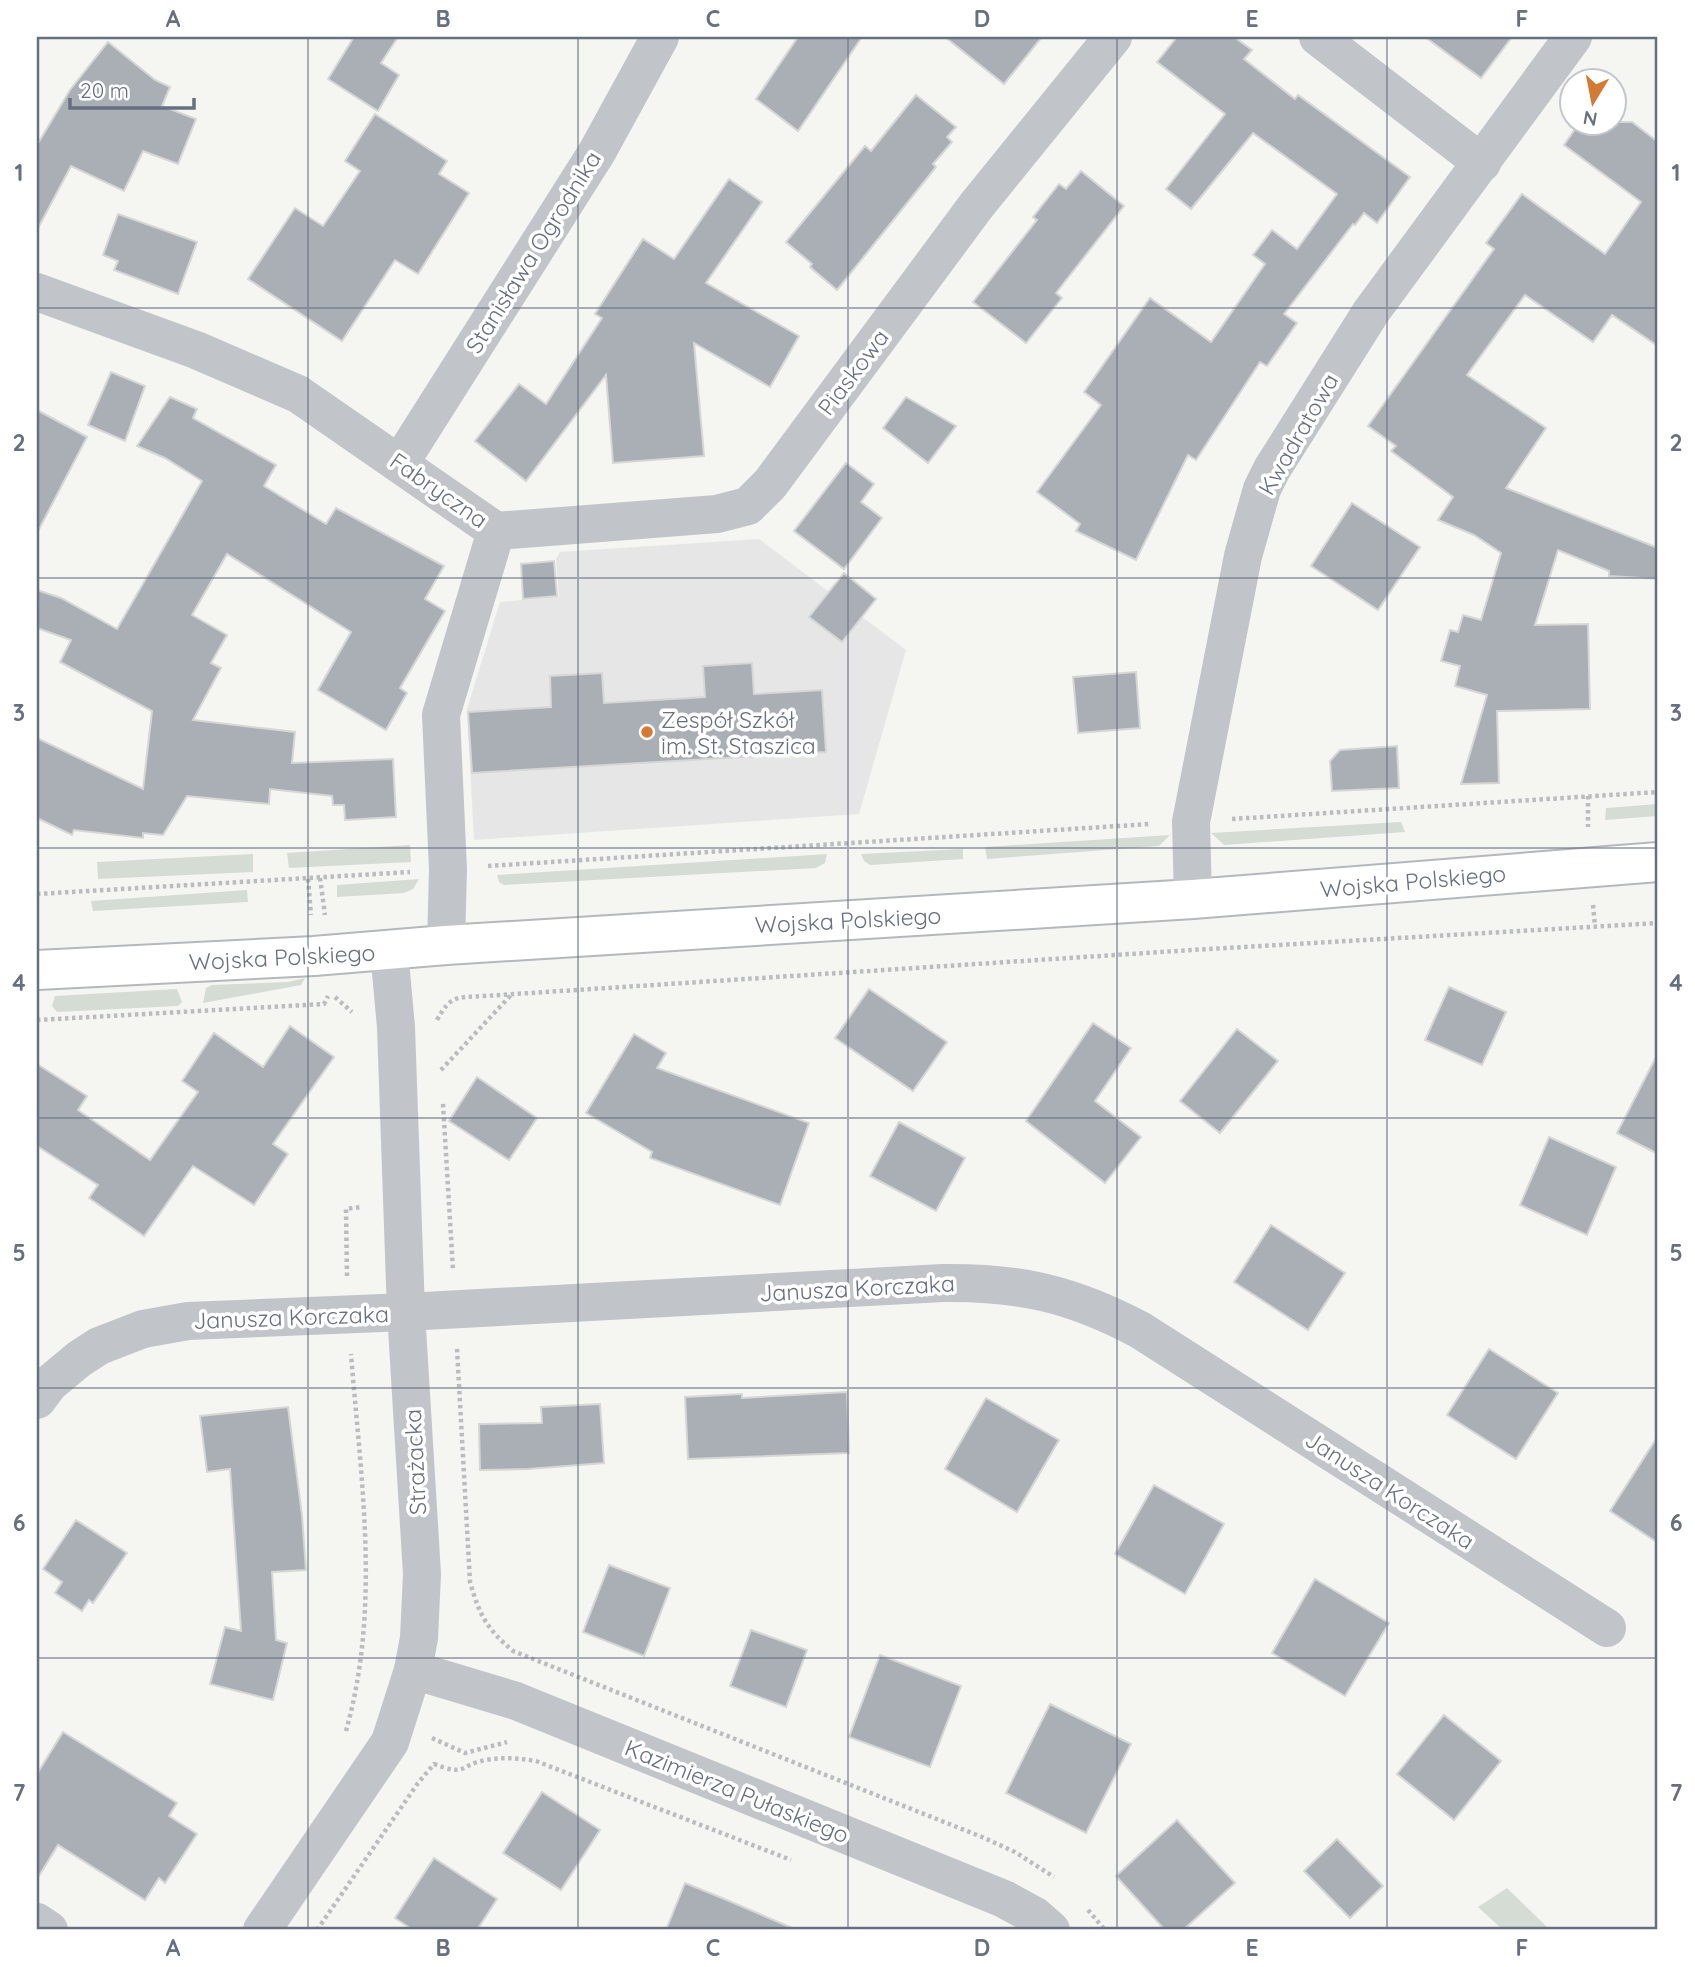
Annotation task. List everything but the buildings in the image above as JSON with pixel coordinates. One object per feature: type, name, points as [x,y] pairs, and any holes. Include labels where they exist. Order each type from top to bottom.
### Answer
[{"type":"main road","name":"Wojska Polskiego","points":[[37,970],[1192,899],[1658,863]]},
{"type":"street","name":"Stanisława Ogrodnika","points":[[400,463],[597,152],[660,37]]},
{"type":"street","name":"Piaskowa","points":[[496,531],[717,514],[748,506],[770,484],[976,206],[1113,37]]},
{"type":"street","points":[[1318,37],[1482,163]]},
{"type":"street","name":"Kwadratowa","points":[[1192,899],[1191,822],[1243,556],[1262,489],[1371,312],[1573,37]]},
{"type":"street","name":"Fabryczna","points":[[37,292],[196,350],[280,385],[323,409],[496,531],[441,715],[448,869],[446,945]]},
{"type":"street","name":"Strażacka","points":[[262,1930],[390,1742],[413,1670],[419,1638],[422,1574],[406,1312],[396,1027],[389,950]]},
{"type":"street","name":"Janusza Korczaka","points":[[37,1399],[49,1384],[99,1346],[143,1329],[188,1321],[943,1283],[1026,1287],[1109,1313],[1140,1330],[1607,1628]]},
{"type":"street","name":"Kazimierza Pułaskiego","points":[[413,1670],[516,1701],[991,1894],[1022,1907],[1051,1930]]},
{"type":"street","points":[[37,1922],[49,1930]]},
{"type":"path","points":[[37,894],[1658,792]]},
{"type":"path","points":[[433,1027],[445,1004],[453,999],[484,996],[1658,923]]},
{"type":"path","points":[[479,990],[484,996]]},
{"type":"path","points":[[440,1070],[512,995]]},
{"type":"path","points":[[361,1194],[362,1220]]},
{"type":"path","points":[[456,1309],[470,1582],[486,1626],[497,1637],[513,1651],[982,1837],[1015,1852],[1060,1881]]},
{"type":"path","points":[[396,1722],[465,1753],[510,1742]]},
{"type":"path","points":[[317,1930],[418,1783],[434,1764],[453,1771],[463,1770],[482,1760],[510,1756],[536,1761],[803,1865]]},
{"type":"path","points":[[1080,1900],[1105,1930]]},
{"type":"shaded area","points":[[759,539],[906,650],[859,814],[474,840],[467,709],[500,602],[559,597],[556,559],[560,552]]},
{"type":"shaded area","points":[[1658,804],[1658,816],[1605,820],[1606,808]]},
{"type":"shaded area","points":[[1401,822],[1405,832],[1224,845],[1211,833]]},
{"type":"shaded area","points":[[1170,835],[1159,846],[987,859],[985,847]]},
{"type":"shaded area","points":[[410,845],[411,862],[289,868],[287,853]]},
{"type":"shaded area","points":[[963,849],[963,859],[870,865],[864,861],[861,854]]},
{"type":"shaded area","points":[[253,854],[253,872],[98,879],[97,862]]},
{"type":"shaded area","points":[[827,854],[825,863],[816,868],[504,885],[499,882],[497,875]]},
{"type":"shaded area","points":[[419,879],[413,889],[404,893],[337,897],[337,885]]},
{"type":"shaded area","points":[[247,890],[248,902],[93,911],[91,901]]},
{"type":"shaded area","points":[[305,978],[301,985],[203,1003],[206,988],[212,985],[288,982]]},
{"type":"shaded area","points":[[177,989],[182,1002],[178,1006],[57,1012],[52,1006],[55,996]]},
{"type":"shaded area","points":[[1507,1888],[1550,1930],[1503,1930],[1478,1907]]},
{"type":"place","name":"Zespół Szkół im. St. Staszica","points":[[647,732]]}]
